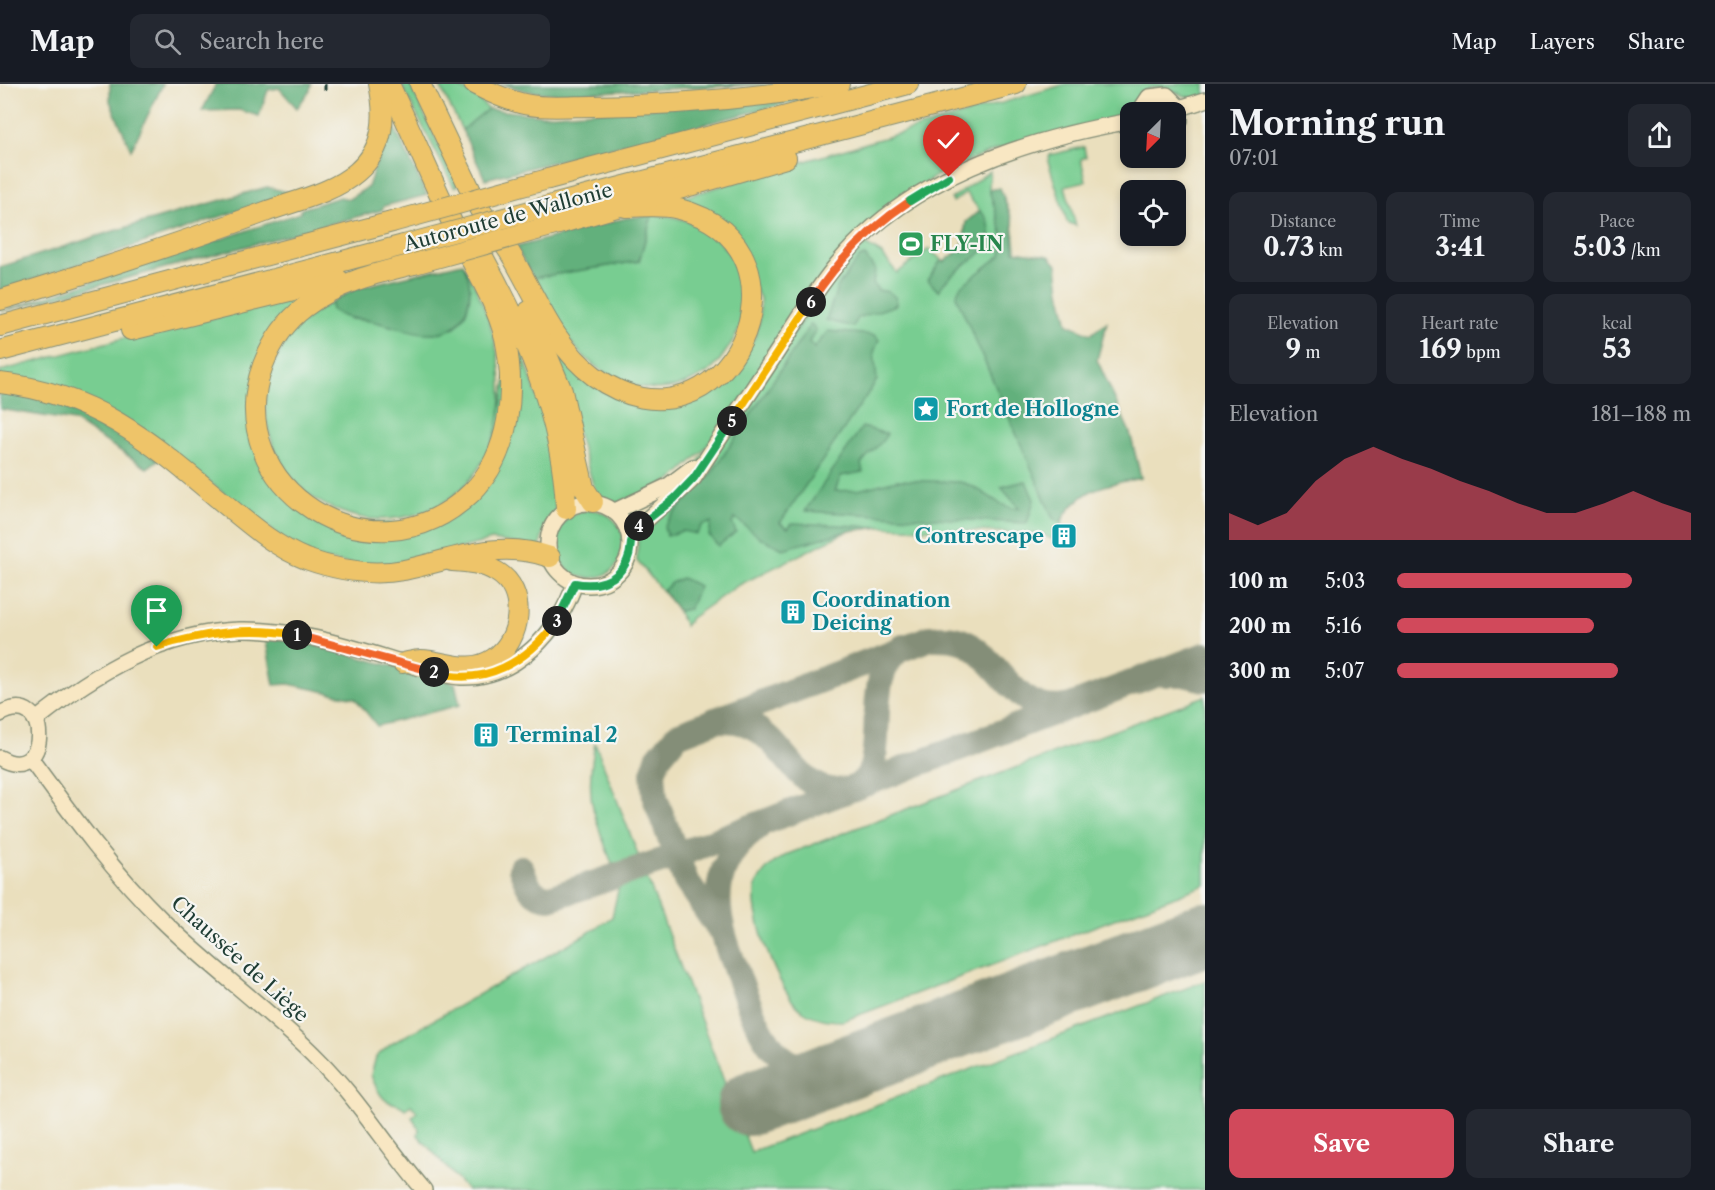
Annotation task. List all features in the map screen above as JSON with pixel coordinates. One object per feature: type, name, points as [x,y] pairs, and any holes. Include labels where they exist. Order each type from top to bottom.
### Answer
[{"type":"highway","points":[[420,84],[550,357],[562,391],[584,488],[593,502]]},
{"type":"highway","points":[[474,84],[522,104],[626,106],[712,100],[839,84]]},
{"type":"highway","name":"Autoroute de Wallonie","points":[[0,326],[908,84]]},
{"type":"highway","name":"Autoroute de Wallonie","points":[[0,351],[1016,84]]},
{"type":"highway","points":[[372,274],[324,295],[288,322],[267,354],[260,374],[256,393],[257,417],[268,461],[278,477],[313,512],[352,528],[392,531],[417,527],[442,516],[478,486],[492,465],[503,441],[508,416],[508,361],[500,319],[423,157],[385,89]]},
{"type":"highway","points":[[0,300],[100,270],[345,181],[357,172],[376,149],[385,115],[385,89]]},
{"type":"highway","points":[[0,362],[353,276],[414,264],[625,207],[854,136],[870,123]]},
{"type":"highway","points":[[423,157],[442,183],[512,308],[534,360],[562,467],[566,510]]},
{"type":"highway","points":[[479,208],[509,252],[555,333],[581,365],[595,376],[631,393],[658,397],[682,394],[717,377],[739,351],[747,333],[752,301],[746,267],[740,252],[728,237],[713,224],[697,215],[667,206],[625,207]]},
{"type":"highway","points":[[0,383],[54,393],[110,416],[148,440],[250,525],[280,546],[306,559],[346,570],[375,573],[403,570],[479,550],[506,548],[550,557]]},
{"type":"highway","points":[[403,663],[421,660],[457,668],[476,667],[494,659],[505,648],[516,629],[518,612],[514,592],[507,580],[497,572],[481,565],[437,560]]},
{"type":"main road","points":[[1146,102],[1149,97],[1161,93],[1173,98],[1176,102]]},
{"type":"main road","points":[[1186,106],[1205,100]]},
{"type":"main road","points":[[630,538],[641,523],[674,499],[694,478],[839,262],[895,211],[926,190],[973,164],[998,155],[1120,124]]},
{"type":"main road","points":[[615,511],[668,486],[711,452]]},
{"type":"main road","points":[[593,502],[615,511],[624,521],[630,538],[627,561],[611,579],[600,584],[575,583],[560,572],[550,557],[548,544],[550,531],[556,519],[566,510],[578,504],[593,502]]},
{"type":"main road","points":[[36,720],[125,660],[192,637],[238,630],[277,631],[319,639],[460,677],[495,672],[512,664],[546,635],[566,607],[575,583]]},
{"type":"main road","points":[[0,714],[14,709],[23,711],[36,720],[40,730],[40,740],[30,758],[12,762],[0,758]]},
{"type":"main road","name":"Chaussée de Liège","points":[[30,758],[65,807],[124,880],[160,919],[209,964],[271,1014],[318,1059],[359,1104],[424,1190]]},
{"type":"green space","points":[[110,84],[163,84],[131,150],[110,101]]},
{"type":"green space","points":[[216,84],[311,84],[310,90],[297,108],[279,88],[268,90],[259,116],[239,110],[202,111]]},
{"type":"green space","points":[[410,84],[458,186],[454,187],[402,86]]},
{"type":"green space","points":[[439,84],[454,86],[466,91],[488,109],[462,130]]},
{"type":"green space","points":[[501,84],[773,84],[555,94],[527,91]]},
{"type":"green space","points":[[1066,84],[1205,84],[1205,96],[1197,98],[1159,87],[1151,88],[1136,102],[1120,102],[1120,115],[1111,119],[995,150],[942,172],[887,209],[702,452],[673,479],[621,505],[597,497],[556,364],[565,360],[603,391],[641,404],[720,384],[736,370],[755,337],[760,319],[760,298],[718,218],[699,207],[677,199]]},
{"type":"green space","points":[[817,96],[485,179],[462,130],[488,109],[541,115]]},
{"type":"green space","points":[[391,120],[427,195],[384,206],[382,210],[0,312],[300,213],[301,209],[340,197],[349,199],[368,187]]},
{"type":"green space","points":[[1084,147],[1086,157],[1081,159],[1086,181],[1065,186],[1076,226],[1067,222],[1048,161],[1050,155]]},
{"type":"green space","points":[[990,171],[989,190],[1000,188],[1013,222],[1018,266],[1097,360],[1130,433],[1141,478],[1106,485],[1090,491],[1063,515],[1062,532],[1051,539],[1042,534],[880,527],[848,531],[737,586],[691,618],[685,626],[675,606],[637,561],[638,538],[660,513],[841,270],[865,244],[882,254],[897,273],[929,249],[944,262],[963,247],[966,222],[980,211],[966,193],[953,202],[951,199]]},
{"type":"green space","points":[[267,187],[291,193],[0,291],[0,267],[107,233]]},
{"type":"green space","points":[[1000,188],[1013,222],[1014,251],[1049,256],[1057,265],[1060,291],[1068,324],[1091,334],[1107,322],[1097,360],[1130,433],[1141,478],[1104,486],[1084,495],[1060,523],[1053,518],[956,296],[960,287],[1001,255],[1004,239],[989,190]]},
{"type":"green space","points":[[980,211],[988,222],[990,245],[949,278],[938,291],[928,280],[941,260],[944,262],[963,247],[966,222]]},
{"type":"green space","points":[[652,215],[671,216],[688,221],[718,241],[738,270],[742,287],[741,325],[717,364],[710,371],[695,379],[679,386],[663,388],[647,388],[631,384],[601,370],[588,360],[564,332],[533,278],[639,261]]},
{"type":"green space","points":[[652,215],[639,261],[533,278],[516,247],[626,218]]},
{"type":"green space","points":[[865,256],[875,270],[873,283],[878,290],[889,292],[896,298],[896,305],[858,318],[853,327],[826,320],[838,286],[859,258]]},
{"type":"green space","points":[[463,263],[486,312],[494,338],[501,392],[499,419],[491,445],[478,469],[459,491],[444,502],[426,511],[398,518],[361,518],[332,508],[314,498],[292,479],[286,470],[268,429],[265,404],[269,380],[273,366],[287,340],[306,319],[331,303],[332,310],[350,319],[453,329],[465,314],[470,298],[469,280]]},
{"type":"green space","points":[[463,263],[470,285],[467,307],[461,320],[452,328],[440,332],[414,332],[347,317],[332,310],[331,303],[356,288]]},
{"type":"green space","points":[[305,297],[289,311],[251,425],[316,520],[438,525],[456,515],[486,488],[515,329],[550,436],[558,508],[543,532],[540,547],[492,540],[398,564],[373,567],[307,557],[149,436],[0,379],[0,371],[128,337]]},
{"type":"green space","points":[[811,324],[816,330],[809,342],[814,348],[828,331],[874,335],[879,340],[874,352],[877,380],[780,523],[788,528],[792,523],[881,527],[848,531],[783,549],[761,538],[735,518],[732,523],[736,532],[718,546],[709,535],[711,523],[702,525],[697,534],[682,531],[667,536],[664,527],[671,516],[709,477]]},
{"type":"green space","points":[[0,391],[40,398],[99,419],[158,460],[147,468],[74,421],[0,409]]},
{"type":"green space","points":[[862,427],[887,434],[861,464],[863,472],[841,476],[835,491],[858,490],[897,480],[960,482],[968,484],[1004,505],[1020,509],[1001,487],[1026,481],[1034,500],[1027,523],[805,511]]},
{"type":"green space","points":[[590,510],[603,513],[614,520],[621,531],[624,544],[621,557],[614,568],[603,575],[590,578],[577,575],[566,568],[559,557],[556,544],[559,531],[566,520],[577,513]]},
{"type":"green space","points":[[682,578],[699,586],[689,609],[678,611],[663,591],[671,583]]},
{"type":"green space","points":[[265,636],[303,642],[455,683],[460,705],[377,726],[355,698],[289,684],[274,685]]},
{"type":"green space","points":[[1205,696],[1205,885],[843,1021],[826,1020],[810,1015],[792,1000],[767,951],[757,914],[756,886],[773,863],[788,854]]},
{"type":"green space","points":[[595,743],[640,861],[613,867],[596,820],[591,794],[590,780]]},
{"type":"green space","points":[[647,878],[751,1152],[1205,981],[1205,1190],[467,1190],[418,1135],[419,1129],[412,1117],[417,1112],[411,1105],[405,1109],[384,1099],[371,1075],[376,1057],[391,1044],[588,933],[612,917],[619,886]]},
{"type":"taxiway","points":[[721,932],[686,881],[655,798],[653,773],[658,758],[677,735],[930,638],[951,639],[966,643],[983,655],[1023,697],[1049,708],[1065,707]]},
{"type":"taxiway","points":[[715,720],[730,720],[755,728],[767,737],[808,780],[820,787],[833,791],[854,788],[864,781],[872,767],[879,686],[891,658],[903,647]]},
{"type":"taxiway","points":[[521,868],[531,889],[538,895],[550,898],[664,860],[1205,655]]},
{"type":"taxiway","points":[[1164,674],[1184,674],[1205,679]]},
{"type":"taxiway","points":[[757,828],[739,845],[727,863],[720,881],[720,920],[732,960],[755,1018],[773,1048],[785,1059],[800,1067],[818,1070],[841,1068],[929,1038]]},
{"type":"runway","points":[[749,1104],[1205,934]]},
{"type":"railway","points":[[325,84],[325,90]]},
{"type":"place","name":"FLY-IN","points":[[911,244]]},
{"type":"place","name":"Fort de Hollogne","points":[[926,409]]},
{"type":"place","name":"Contrescape","points":[[1064,536]]},
{"type":"place","name":"Coordination Deicing","points":[[793,612]]},
{"type":"place","name":"Terminal 2","points":[[486,735]]},
{"type":"route","points":[[157,647],[192,637],[238,630],[277,631],[319,639],[439,674],[460,677],[495,672],[512,664],[546,635],[566,607],[575,583],[600,584],[611,579],[620,571],[627,561],[630,538],[641,523],[674,499],[694,478],[839,262],[866,234],[895,211],[949,177]]}]
